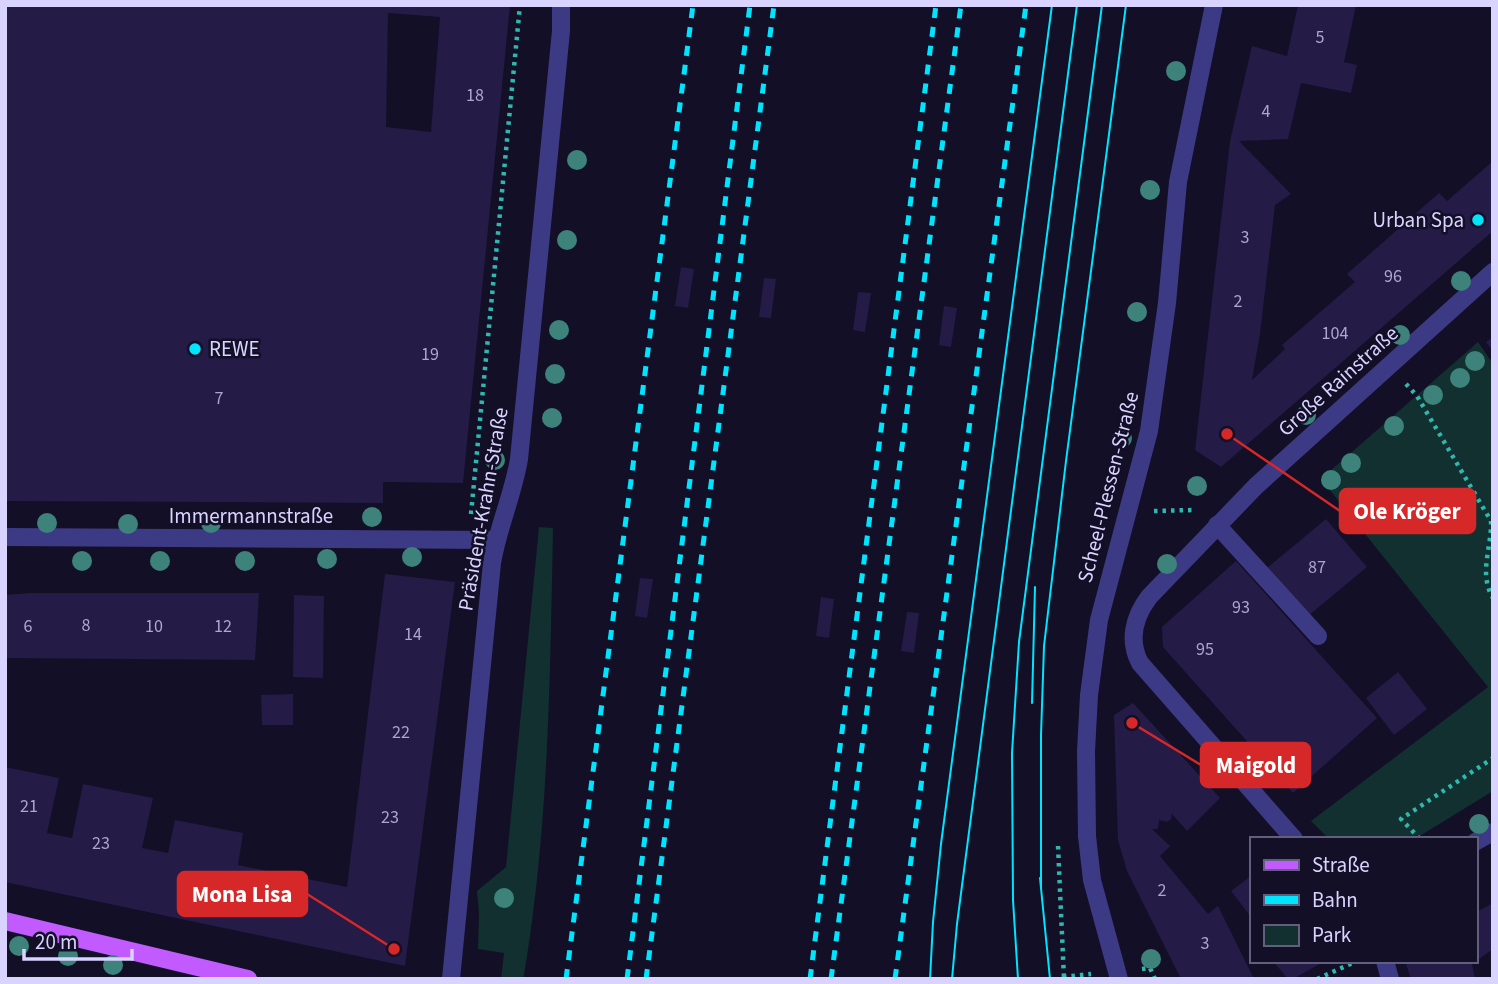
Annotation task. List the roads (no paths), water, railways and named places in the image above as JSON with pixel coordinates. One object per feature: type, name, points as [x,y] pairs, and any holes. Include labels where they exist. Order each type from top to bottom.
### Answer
[{"type":"main road","points":[[5,921],[248,979]]},
{"type":"street","name":"Präsident-Krahn-Straße","points":[[451,979],[496,540],[510,501],[519,459],[560,45],[561,5]]},
{"type":"street","name":"Scheel-Plessen-Straße","points":[[1119,979],[1092,880],[1087,836],[1086,751],[1089,695],[1096,635],[1149,431],[1157,387],[1178,182],[1214,5]]},
{"type":"street","name":"Große Rainstraße","points":[[1292,837],[1140,663],[1133,638],[1141,607],[1256,486],[1493,272]]},
{"type":"street","points":[[1217,525],[1318,636]]},
{"type":"street","name":"Immermannstraße","points":[[5,537],[496,540]]},
{"type":"street","points":[[1477,841],[1493,832]]},
{"type":"tram line","points":[[930,979],[941,844],[1052,5]]},
{"type":"tram line","points":[[952,979],[1077,5]]},
{"type":"tram line","points":[[1018,979],[1013,900],[1012,753],[1019,642],[1102,5]]},
{"type":"tram line","points":[[1041,887],[1044,646],[1126,5]]},
{"type":"tram line","points":[[1032,703],[1035,587]]},
{"type":"tram line","points":[[1040,878],[1050,979]]},
{"type":"railway","points":[[566,979],[693,5]]},
{"type":"railway","points":[[627,979],[750,5]]},
{"type":"railway","points":[[646,979],[774,5]]},
{"type":"railway","points":[[810,979],[936,5]]},
{"type":"railway","points":[[831,979],[961,5]]},
{"type":"railway","points":[[895,979],[1026,5]]},
{"type":"place","name":"Urban Spa","points":[[1478,220]]},
{"type":"place","name":"REWE","points":[[195,349]]},
{"type":"place","name":"Ole Kröger","points":[[1227,434]]},
{"type":"place","name":"Maigold","points":[[1132,723]]},
{"type":"place","name":"Mona Lisa","points":[[394,949]]}]
